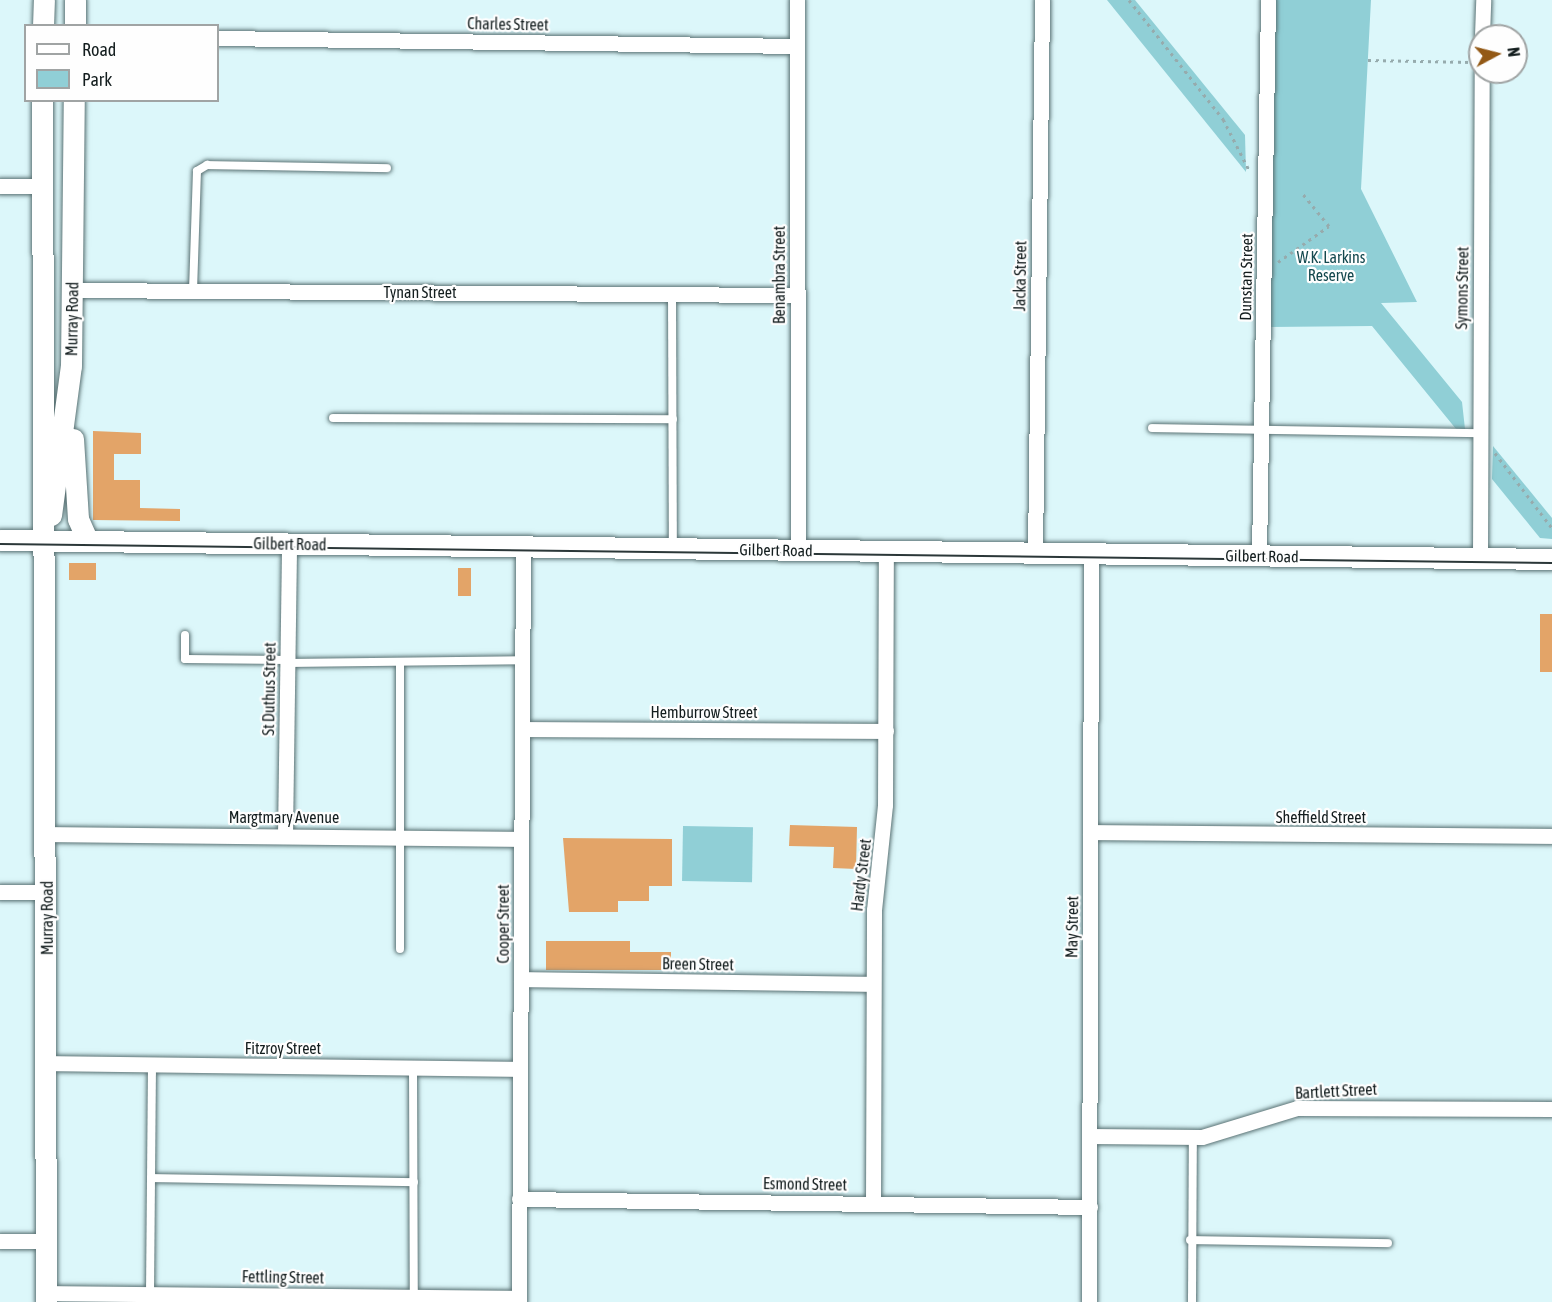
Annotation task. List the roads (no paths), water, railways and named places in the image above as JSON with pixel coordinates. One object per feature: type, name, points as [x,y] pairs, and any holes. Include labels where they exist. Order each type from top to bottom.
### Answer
[{"type":"main road","points":[[43,24],[44,0]]},
{"type":"main road","points":[[75,0],[75,24]]},
{"type":"main road","name":"Murray Road","points":[[42,102],[40,470],[47,537],[46,1297]]},
{"type":"main road","name":"Murray Road","points":[[47,537],[71,366],[74,102]]},
{"type":"main road","points":[[41,186],[73,186]]},
{"type":"main road","name":"Tynan Street","points":[[42,289],[73,290]]},
{"type":"main road","points":[[71,366],[76,496],[88,541]]},
{"type":"main road","name":"Gilbert Road","points":[[0,540],[47,537],[88,541],[289,544],[1552,559]]},
{"type":"street","name":"Benambra Street","points":[[797,0],[798,550]]},
{"type":"street","name":"Jacka Street","points":[[1035,553],[1042,0]]},
{"type":"street","name":"Dunstan Street","points":[[1259,556],[1263,429],[1268,0]]},
{"type":"street","points":[[1482,24],[1483,0]]},
{"type":"street","name":"Charles Street","points":[[219,38],[797,46]]},
{"type":"street","name":"Symons Street","points":[[1476,558],[1482,84]]},
{"type":"street","points":[[0,186],[41,186]]},
{"type":"street","name":"Tynan Street","points":[[73,290],[798,295]]},
{"type":"street","name":"St Duthus Street","points":[[285,836],[289,544]]},
{"type":"street","name":"Cooper Street","points":[[519,1300],[523,546]]},
{"type":"street","name":"Hardy Street","points":[[873,1203],[873,984],[886,731],[886,551]]},
{"type":"street","name":"May Street","points":[[1089,1302],[1091,553]]},
{"type":"street","name":"Hemburrow Street","points":[[522,729],[886,731]]},
{"type":"street","name":"Sheffield Street","points":[[1090,832],[1552,836]]},
{"type":"street","name":"Margtmary Avenue","points":[[47,834],[521,838]]},
{"type":"street","points":[[0,892],[47,892]]},
{"type":"street","name":"Breen Street","points":[[521,980],[873,984]]},
{"type":"street","name":"Fitzroy Street","points":[[46,1063],[520,1069]]},
{"type":"street","name":"Bartlett Street","points":[[1089,1136],[1193,1136],[1297,1108],[1552,1109]]},
{"type":"street","name":"Esmond Street","points":[[519,1199],[1090,1207]]},
{"type":"street","points":[[0,1242],[46,1241]]},
{"type":"street","name":"Fettling Street","points":[[46,1297],[519,1300]]},
{"type":"lane","points":[[193,291],[197,171],[207,165],[387,168]]},
{"type":"lane","points":[[672,294],[673,548]]},
{"type":"lane","points":[[333,418],[672,419]]},
{"type":"lane","points":[[1152,428],[1478,433]]},
{"type":"lane","points":[[185,635],[185,659],[400,664],[412,659],[522,660]]},
{"type":"lane","points":[[400,664],[400,949]]},
{"type":"lane","points":[[152,1065],[151,1178],[160,1297]]},
{"type":"lane","points":[[404,1299],[414,1182],[413,1067]]},
{"type":"lane","points":[[1192,1302],[1190,1240],[1193,1136]]},
{"type":"lane","points":[[151,1178],[414,1182]]},
{"type":"lane","points":[[1190,1240],[1389,1243]]},
{"type":"tram line","points":[[0,544],[1552,563]]},
{"type":"park label","name":"W.K. Larkins Reserve","points":[[1331,266]]}]
